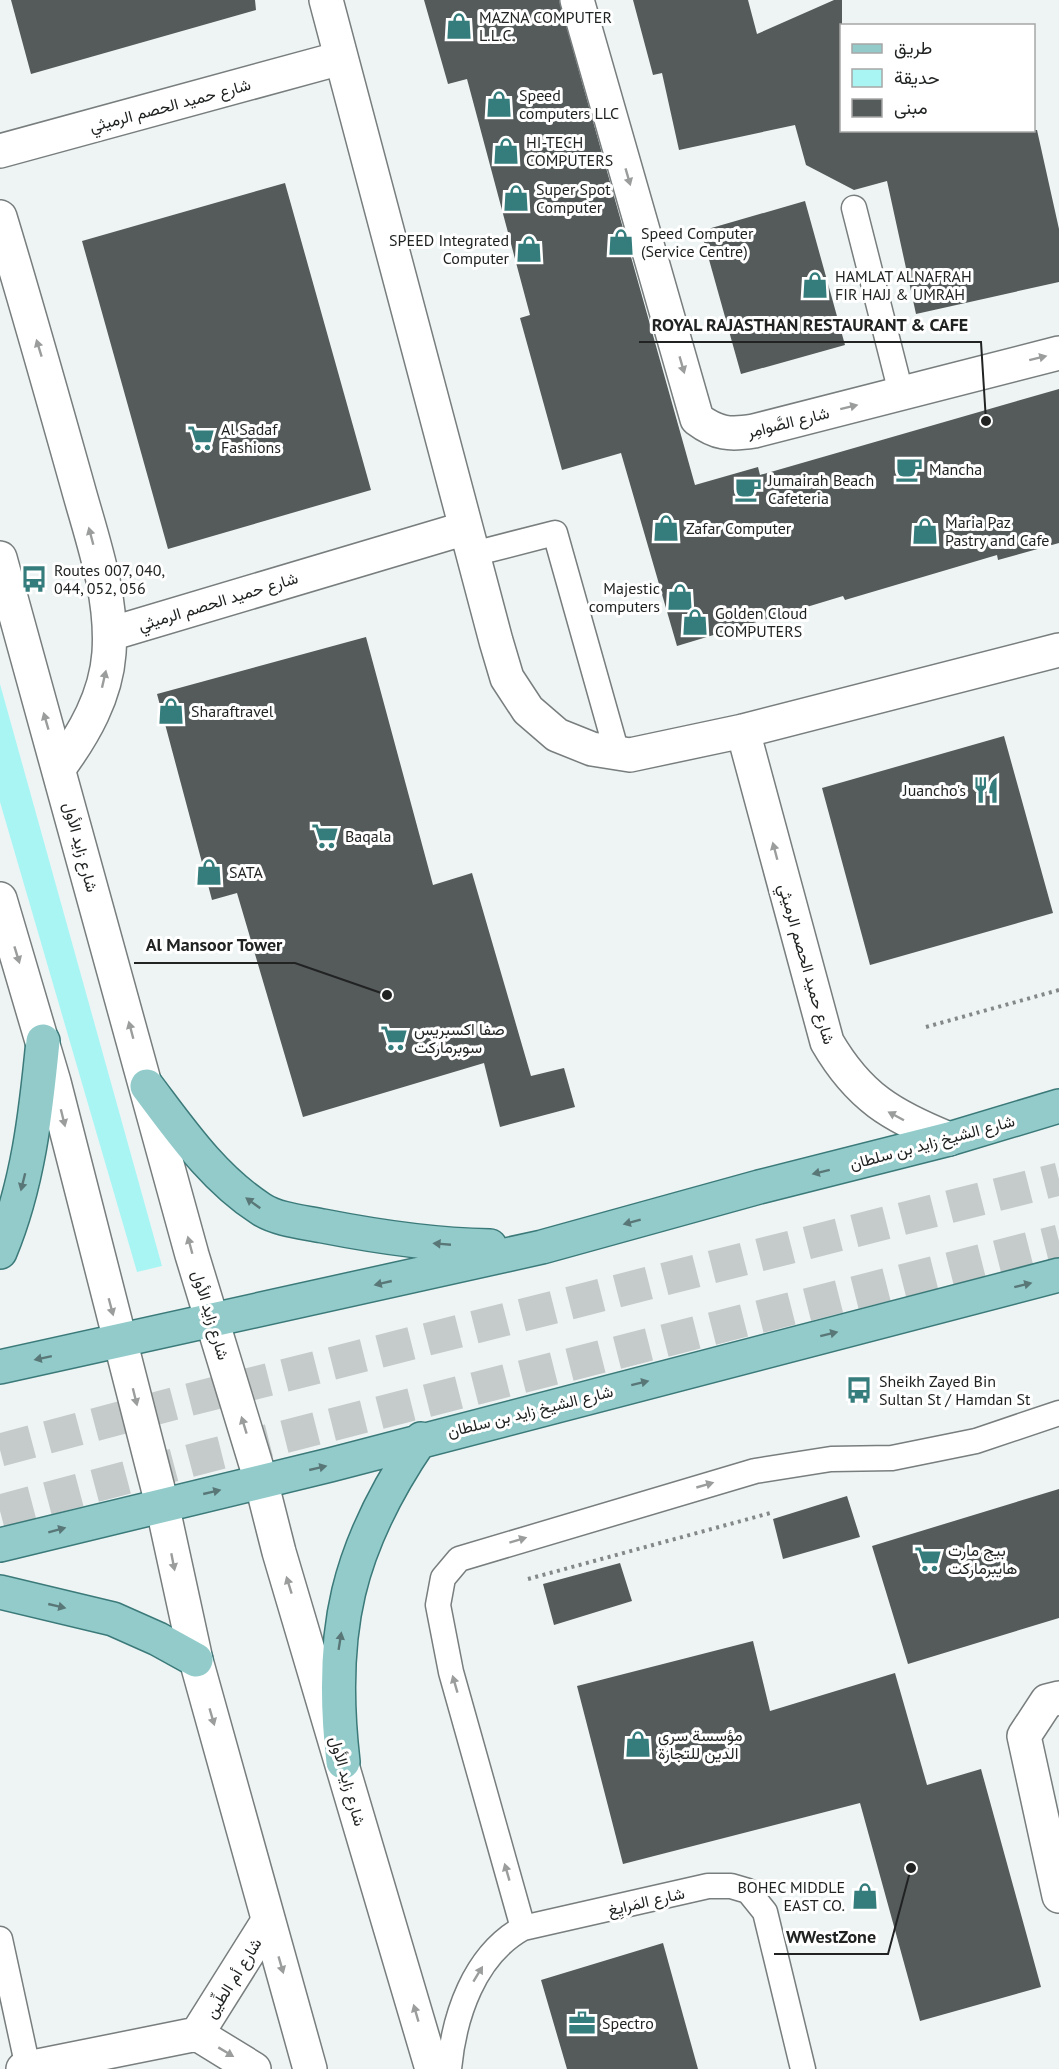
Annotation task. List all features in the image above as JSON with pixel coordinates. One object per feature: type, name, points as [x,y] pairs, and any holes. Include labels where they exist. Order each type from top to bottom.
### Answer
[{"type":"main road","points":[[0,1252],[13,1221],[27,1166],[37,1108],[43,1041]]},
{"type":"main road","points":[[147,1086],[193,1147],[230,1186],[264,1211],[300,1222],[406,1241],[450,1245],[542,1247]]},
{"type":"main road","name":"شارع الشيخ زايد بن سلطان","points":[[0,1367],[542,1247],[759,1187],[949,1140],[1059,1106]]},
{"type":"main road","name":"شارع الشيخ زايد بن سلطان","points":[[0,1545],[261,1481],[1059,1275]]},
{"type":"main road","points":[[343,1762],[337,1708],[338,1653],[346,1599],[373,1519],[421,1439]]},
{"type":"main road","points":[[0,1592],[113,1620],[158,1639],[196,1660]]},
{"type":"street","points":[[326,0],[507,678],[528,710],[557,735],[592,749],[630,754],[743,731],[1059,650]]},
{"type":"street","name":"شارع الصَّوامِر","points":[[577,0],[697,419],[711,429],[725,434],[739,433],[1059,353]]},
{"type":"street","name":"شارع حميد الحصم الرميثي","points":[[0,151],[341,58]]},
{"type":"street","points":[[0,217],[107,593],[110,634],[103,686],[92,716],[77,743],[59,768]]},
{"type":"street","name":"شارع حميد الحصم الرميثي","points":[[110,634],[470,541]]},
{"type":"street","name":"شارع زايد الأول","points":[[0,558],[213,1321],[261,1481],[279,1552],[432,2069]]},
{"type":"street","name":"شارع حميد الحصم الرميثي","points":[[743,731],[827,1042],[843,1069],[862,1092],[912,1125],[949,1140]]},
{"type":"street","points":[[0,899],[43,1041],[162,1504],[196,1660],[310,2069]]},
{"type":"street","points":[[1059,1698],[1047,1701],[1024,1736],[1059,1896]]},
{"type":"street","name":"شارع أم الطِّين","points":[[197,2034],[268,1921]]},
{"type":"street","name":"شارع أم الطِّين","points":[[25,2068],[197,2034],[254,2069]]},
{"type":"lane","points":[[854,208],[901,393]]},
{"type":"lane","points":[[470,541],[555,532],[617,753]]},
{"type":"lane","points":[[523,1928],[451,1672],[438,1605],[443,1578],[459,1559],[755,1471],[831,1459],[892,1458],[976,1441],[1059,1413]]},
{"type":"lane","name":"شارع المَرايِغ","points":[[449,2069],[462,2006],[474,1978],[490,1952],[508,1936],[523,1928],[708,1886],[731,1886],[748,1891],[765,1912],[803,2069]]},
{"type":"lane","points":[[0,1939],[25,2068]]},
{"type":"path","points":[[926,1027],[1059,990]]},
{"type":"path","points":[[528,1579],[774,1512]]},
{"type":"green space","points":[[0,684],[162,1266],[137,1272],[0,802]]},
{"type":"building","points":[[11,0],[255,0],[256,10],[31,74]]},
{"type":"building","points":[[424,0],[559,0],[695,485],[758,467],[760,475],[1059,389],[1059,543],[998,560],[997,555],[845,600],[843,596],[677,646],[621,453],[562,470],[520,318],[530,315],[467,79],[448,84]]},
{"type":"building","points":[[633,0],[748,0],[757,34],[834,0],[842,0],[840,132],[1035,132],[1037,130],[1059,229],[1059,282],[916,314],[887,181],[854,190],[806,165],[795,125],[679,150],[662,73],[653,75]]},
{"type":"building","points":[[285,183],[371,490],[168,549],[82,241]]},
{"type":"building","points":[[805,201],[845,345],[741,374],[701,231]]},
{"type":"building","points":[[366,637],[433,885],[472,873],[531,1076],[564,1068],[575,1107],[500,1127],[484,1063],[303,1117],[237,893],[212,900],[157,694]]},
{"type":"building","points":[[1004,736],[1053,913],[870,965],[822,788]]},
{"type":"building","points":[[1059,1489],[1059,1618],[908,1664],[872,1546]]},
{"type":"building","points":[[847,1496],[860,1537],[783,1559],[773,1519]]},
{"type":"building","points":[[620,1563],[632,1601],[554,1625],[543,1584]]},
{"type":"building","points":[[753,1641],[770,1711],[895,1673],[927,1785],[981,1769],[1041,1987],[920,2021],[860,1803],[623,1864],[577,1686]]},
{"type":"building","points":[[663,1943],[698,2069],[567,2069],[541,1980]]},
{"type":"tunnel","points":[[0,1450],[184,1401],[1059,1179]]},
{"type":"tunnel","points":[[0,1511],[204,1457],[1059,1241]]},
{"type":"place","name":"MAZNA COMPUTER L.L.C.","points":[[459,26]]},
{"type":"place","name":"Speed computers LLC","points":[[499,104]]},
{"type":"place","name":"HI-TECH COMPUTERS","points":[[506,151]]},
{"type":"place","name":"Super Spot Computer","points":[[516,198]]},
{"type":"place","name":"Speed Computer (Service Centre)","points":[[621,242]]},
{"type":"place","name":"SPEED Integrated Computer","points":[[529,249]]},
{"type":"place","name":"HAMLAT ALNAFRAH FIR HAJJ & UMRAH","points":[[815,285]]},
{"type":"place","name":"ROYAL RAJASTHAN RESTAURANT & CAFE","points":[[986,421]]},
{"type":"place","name":"Al Sadaf Fashions","points":[[201,438]]},
{"type":"place","name":"Mancha","points":[[909,469]]},
{"type":"place","name":"Jumairah Beach Cafeteria","points":[[748,489]]},
{"type":"place","name":"Zafar Computer","points":[[666,528]]},
{"type":"place","name":"Maria Paz Pastry and Cafe","points":[[925,531]]},
{"type":"place","name":"Routes 007, 040, 044, 052, 056","points":[[34,579]]},
{"type":"place","name":"Majestic computers","points":[[680,597]]},
{"type":"place","name":"Golden Cloud COMPUTERS","points":[[695,622]]},
{"type":"place","name":"Sharaftravel","points":[[171,711]]},
{"type":"place","name":"Juancho's","points":[[986,790]]},
{"type":"place","name":"Baqala","points":[[325,836]]},
{"type":"place","name":"SATA","points":[[209,872]]},
{"type":"place","name":"Al Mansoor Tower","points":[[387,995]]},
{"type":"place","name":"صفا اكسبريس سوبرماركت","points":[[394,1038]]},
{"type":"place","name":"Sheikh Zayed Bin Sultan St / Hamdan St","points":[[859,1390]]},
{"type":"place","name":"بيج مارت هايبرماركت","points":[[928,1559]]},
{"type":"place","name":"مؤسسة سري الدين للتجارة","points":[[638,1744]]},
{"type":"place","name":"WWestZone","points":[[911,1868]]},
{"type":"place","name":"BOHEC MIDDLE EAST CO.","points":[[865,1896]]},
{"type":"place","name":"Spectro","points":[[582,2023]]}]
